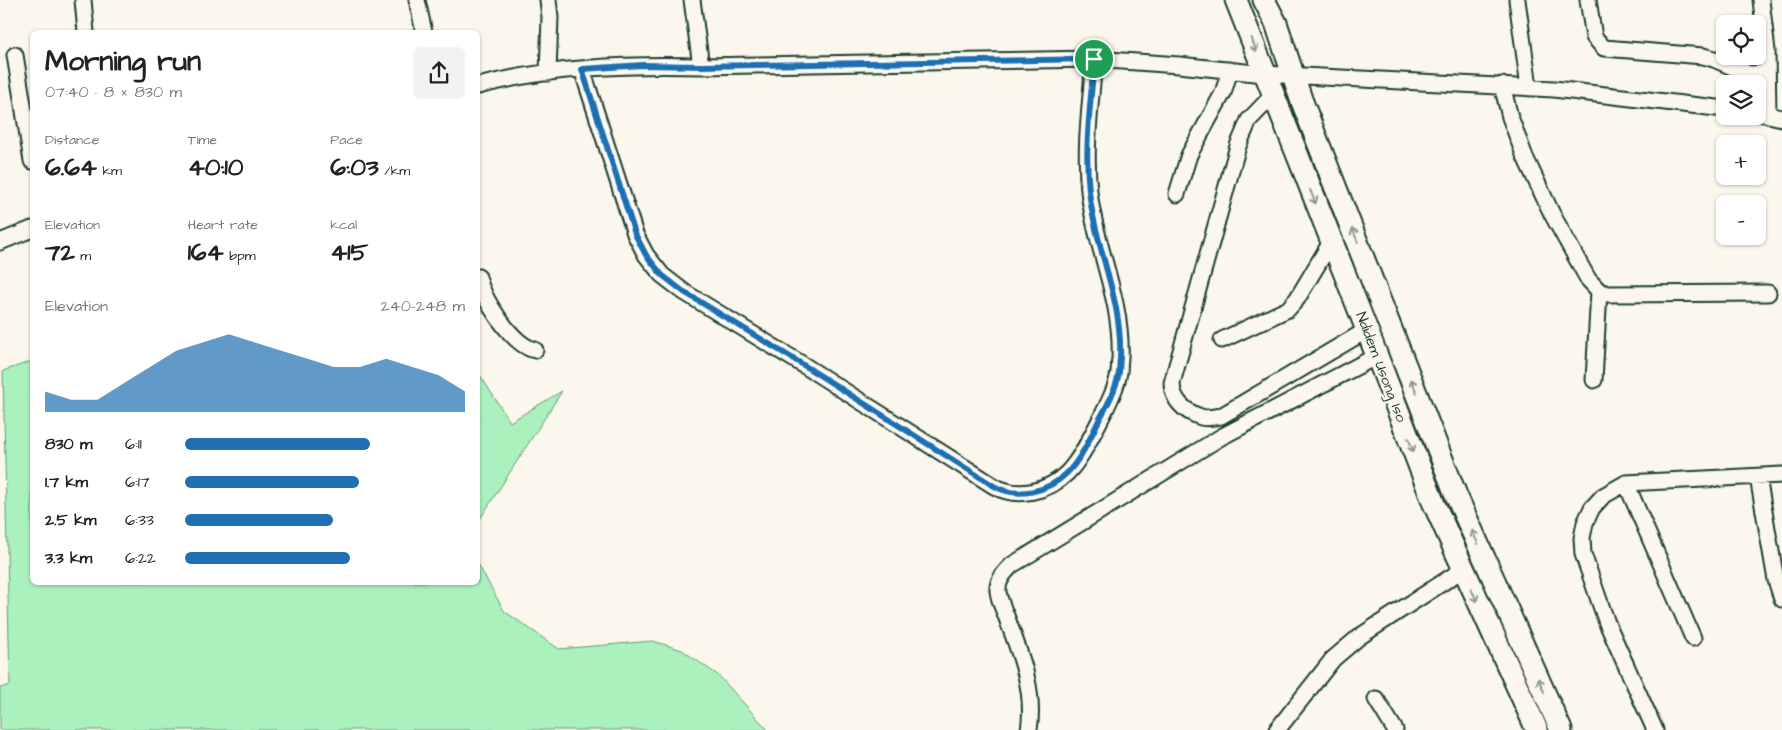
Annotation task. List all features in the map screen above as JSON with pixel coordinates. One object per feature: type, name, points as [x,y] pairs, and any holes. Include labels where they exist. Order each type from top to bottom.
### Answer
[{"type":"highway","name":"Ndidem Usong Iso","points":[[1236,0],[1434,504],[1462,570],[1537,730]]},
{"type":"highway","name":"Ndidem Usong Iso","points":[[1264,0],[1276,23],[1301,99],[1456,495],[1561,730]]},
{"type":"street","points":[[82,0],[86,30]]},
{"type":"street","points":[[417,0],[424,30]]},
{"type":"street","points":[[548,0],[550,17],[548,73]]},
{"type":"street","points":[[692,0],[701,66]]},
{"type":"street","points":[[1518,0],[1529,87]]},
{"type":"street","points":[[1588,0],[1594,37],[1604,48],[1703,56],[1749,74],[1768,73]]},
{"type":"street","points":[[1761,0],[1767,51],[1769,115]]},
{"type":"street","points":[[15,55],[30,149]]},
{"type":"street","points":[[582,69],[635,234],[646,255],[662,275],[684,292],[994,486],[1005,492],[1018,493],[1050,485],[1067,473],[1086,445],[1106,408],[1118,377],[1121,338],[1113,290],[1089,193],[1086,156],[1094,59]]},
{"type":"street","points":[[480,86],[548,73],[643,65],[701,66],[1094,59],[1264,74],[1529,87],[1716,108]]},
{"type":"street","points":[[1178,194],[1189,155],[1223,93],[1230,70]]},
{"type":"street","points":[[1502,85],[1525,157],[1552,214],[1588,279],[1599,291],[1608,294],[1768,293]]},
{"type":"street","points":[[1273,95],[1249,120],[1238,146],[1172,384],[1172,391],[1176,402],[1202,418],[1221,416],[1367,330]]},
{"type":"street","points":[[0,242],[30,231]]},
{"type":"street","points":[[1222,340],[1288,309],[1298,300],[1331,242]]},
{"type":"street","points":[[480,284],[484,299],[519,343],[526,348],[535,350]]},
{"type":"street","points":[[1594,380],[1599,291]]},
{"type":"street","points":[[1029,730],[1031,694],[1017,644],[998,592],[999,581],[1004,573],[1012,565],[1221,438],[1377,356]]},
{"type":"street","points":[[1655,730],[1607,622],[1583,554],[1582,538],[1585,523],[1592,508],[1603,496],[1626,483],[1782,475]]},
{"type":"street","points":[[1758,477],[1776,580],[1782,599]]},
{"type":"street","points":[[1626,483],[1693,638]]},
{"type":"street","points":[[1277,730],[1333,659],[1359,637],[1462,570]]},
{"type":"street","points":[[1376,699],[1395,730]]},
{"type":"green space","points":[[30,362],[30,585],[480,585],[480,568],[504,611],[559,649],[653,641],[682,650],[719,676],[768,730],[0,730],[0,688],[10,685],[3,371]]},
{"type":"green space","points":[[480,375],[510,422],[562,391],[480,519]]},
{"type":"route","points":[[1094,59],[1086,156],[1089,193],[1113,290],[1121,338],[1118,377],[1106,408],[1086,445],[1067,473],[1050,485],[1018,493],[1005,492],[994,486],[684,292],[662,275],[646,255],[635,234],[582,69],[643,65],[701,66],[1094,59]]}]
